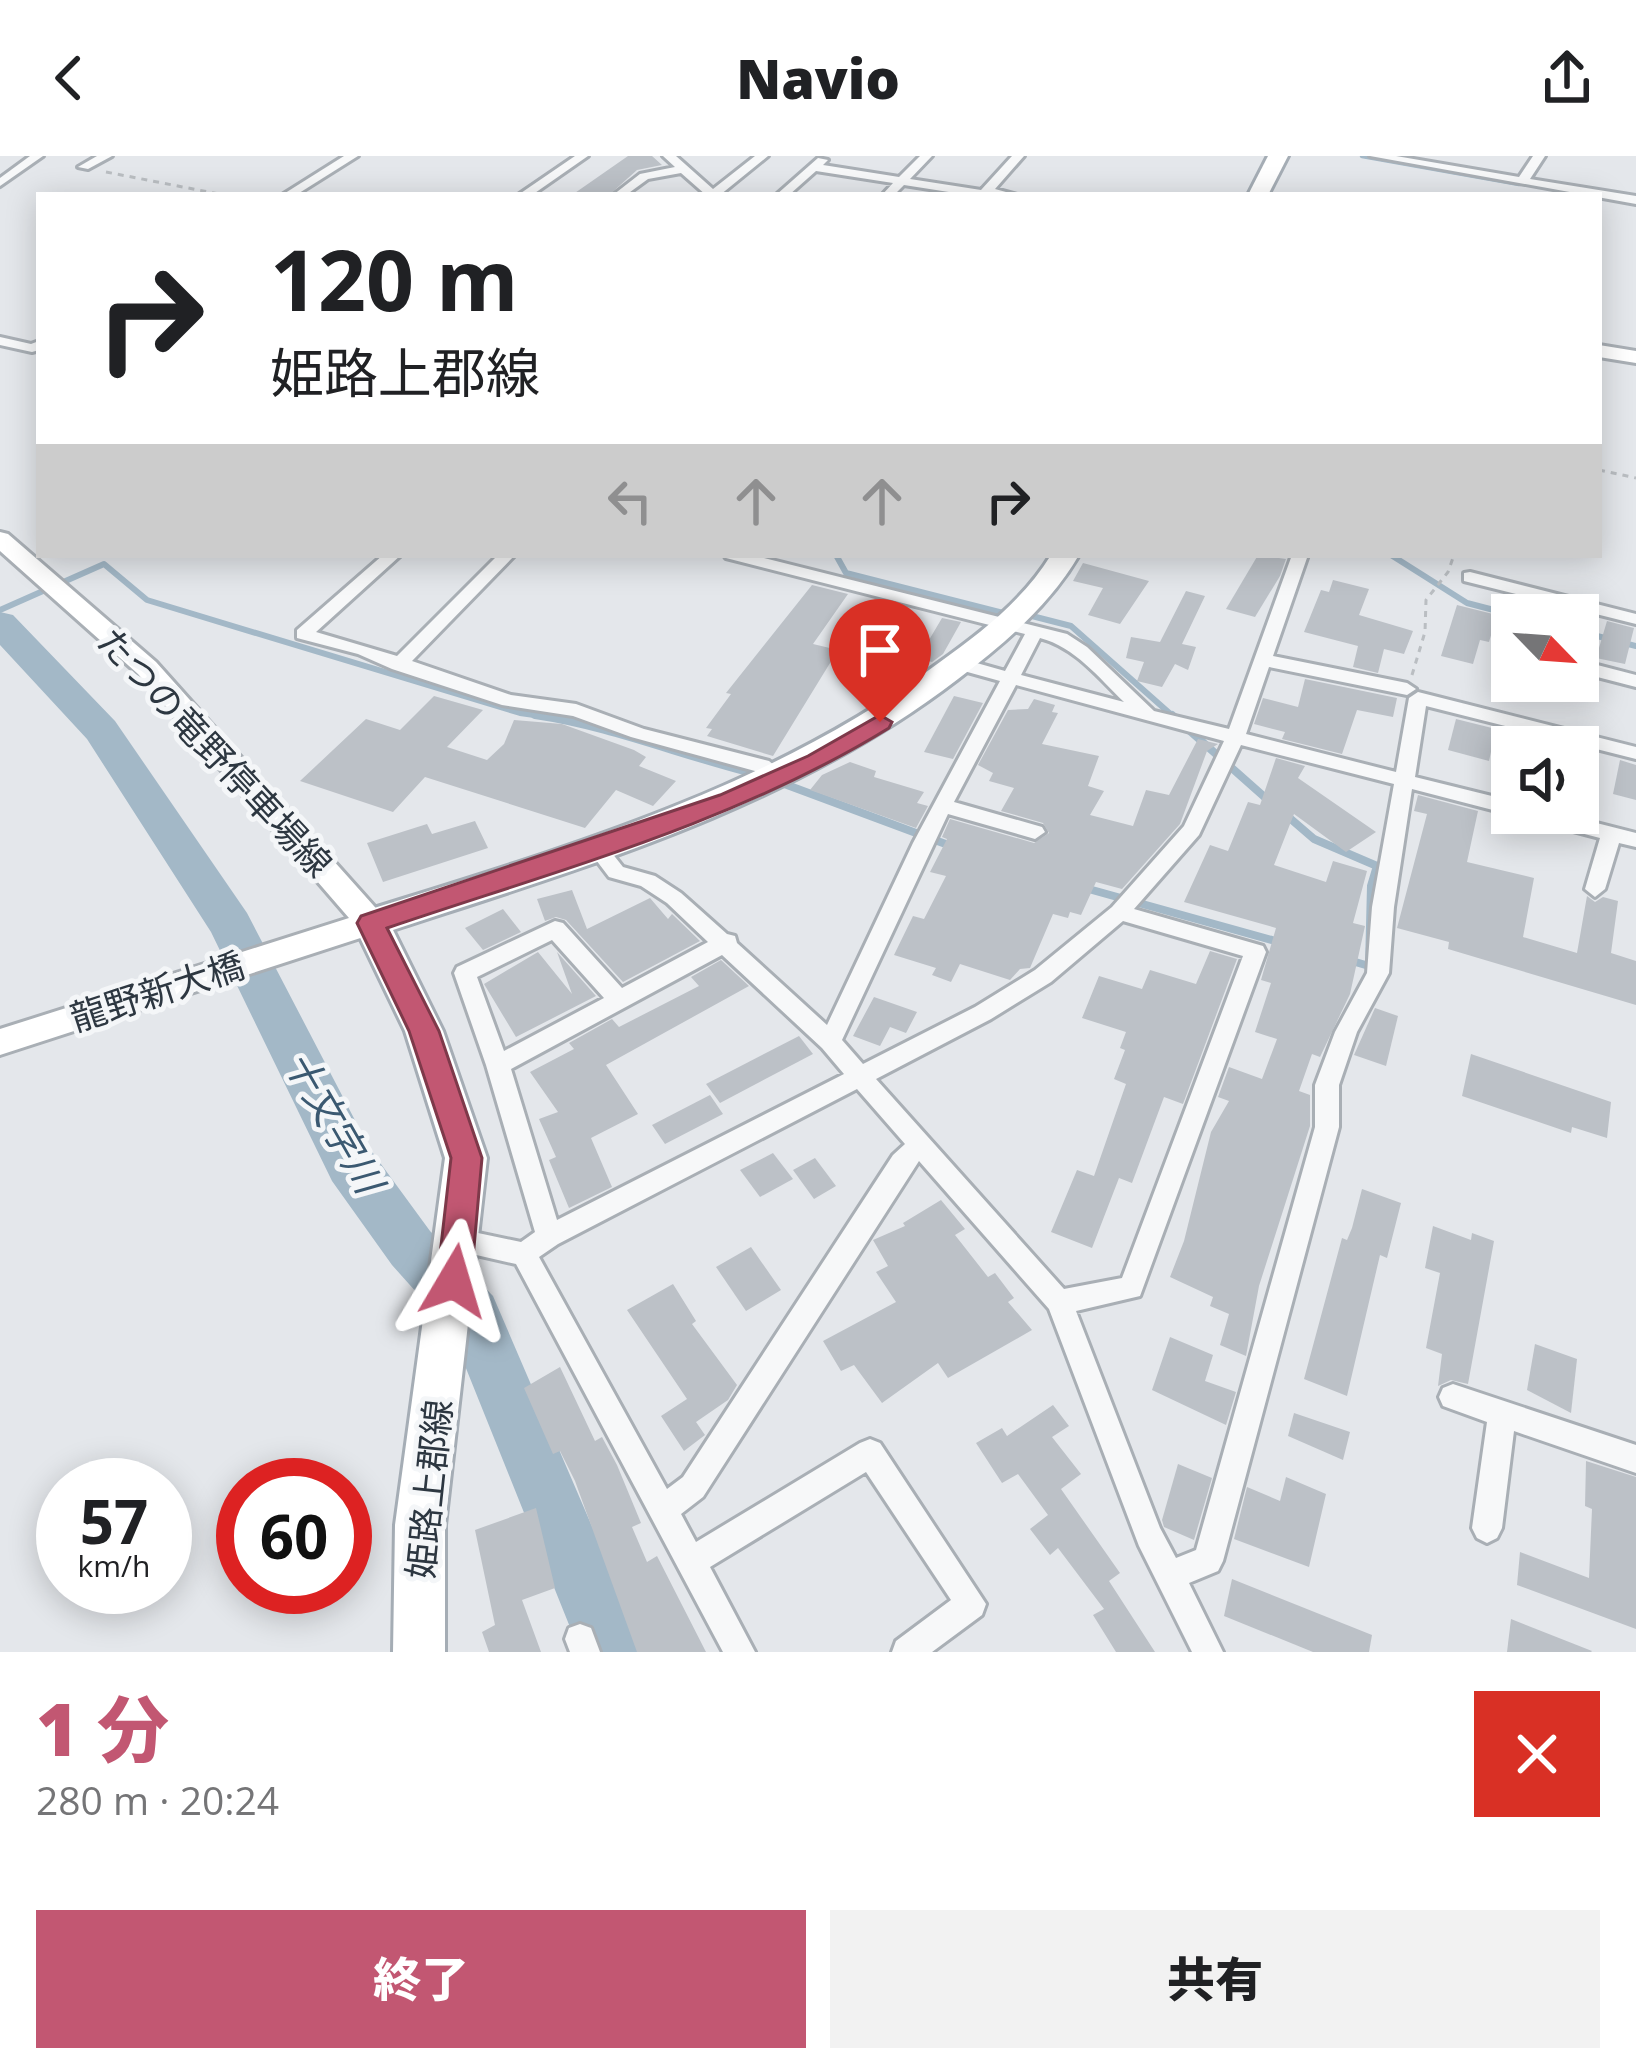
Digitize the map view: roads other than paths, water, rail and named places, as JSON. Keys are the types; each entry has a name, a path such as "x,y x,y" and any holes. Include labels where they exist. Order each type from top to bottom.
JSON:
{"main road":[{"path":"1260,192 1278,156"},
{"path":"1602,351 1636,357"},
{"name":"たつの竜野停車場線","path":"0,539 147,668 371,923"},
{"path":"371,923 729,802 779,778 912,703 959,664 1023,626 1064,558"},
{"name":"龍野新大橋","path":"0,1042 371,923"},
{"name":"姫路上郡線","path":"371,923 424,1031 466,1158 421,1526 419,1652"}],"street":[{"path":"0,183 37,156"},
{"path":"84,167 106,156"},
{"path":"293,192 352,156"},
{"path":"528,192 581,156"},
{"path":"669,156 679,170 709,192"},
{"path":"717,192 762,156"},
{"path":"785,192 827,156"},
{"path":"891,192 926,156"},
{"path":"985,192 1018,156"},
{"path":"1376,156 1591,192"},
{"path":"1523,180 1539,156"},
{"path":"814,167 977,192"},
{"path":"623,192 644,176 679,170"},
{"path":"1602,194 1636,200"},
{"path":"0,340 36,347"},
{"path":"390,558 303,634 364,650 508,701 576,710 638,733 762,766 779,778"},
{"path":"398,665 504,558"},
{"path":"744,558 1023,626 1081,651 1148,715"},
{"path":"459,1240 524,1254 549,1236 861,1079 1043,976 1119,912 1192,830 1235,738 1299,558"},
{"path":"1470,577 1524,594"},
{"path":"1599,613 1636,619"},
{"path":"830,1042 926,836 1011,679 1023,626"},
{"path":"1264,660 1407,689"},
{"path":"959,664 1491,803"},
{"path":"1599,671 1636,681"},
{"path":"1169,1575 1208,1561 1327,1127 1327,1085 1346,1032 1378,974 1383,907 1418,698 1636,753"},
{"path":"944,806 1035,832"},
{"path":"1599,831 1636,840"},
{"path":"1595,889 1611,834"},
{"path":"597,848 616,872 648,880 727,942 830,1042 1059,1302 1149,1536 1208,1652"},
{"path":"1059,1302 1131,1288 1255,952 1119,912"},
{"path":"549,1236 465,973 555,929 619,1000"},
{"path":"498,1065 727,942"},
{"path":"662,1510 693,1487 902,1162 919,1145"},
{"path":"524,1254 740,1652"},
{"path":"1453,1397 1636,1459"},
{"path":"1487,1528 1502,1413"},
{"path":"690,1562 870,1453 971,1604 907,1652"}],"waterway":[{"path":"1362,156 1519,184 1528,183 1545,156"},
{"path":"838,558 846,573 1007,614"},
{"path":"1396,558 1467,603 1491,609"},
{"path":"0,610 104,564 147,600 537,715"},
{"path":"1028,615 1071,626 1175,718"},
{"name":"十文字川","path":"0,623 101,730 231,925 351,1165 411,1248 473,1314 613,1652"},
{"path":"1599,636 1636,646"},
{"path":"537,715 556,718"},
{"path":"537,715 592,726 760,775"},
{"path":"1172,715 1269,801"},
{"path":"779,782 951,846"},
{"path":"1285,814 1314,839 1377,866 1371,886 1369,966 1352,961"},
{"path":"1085,888 1279,942"}]}
